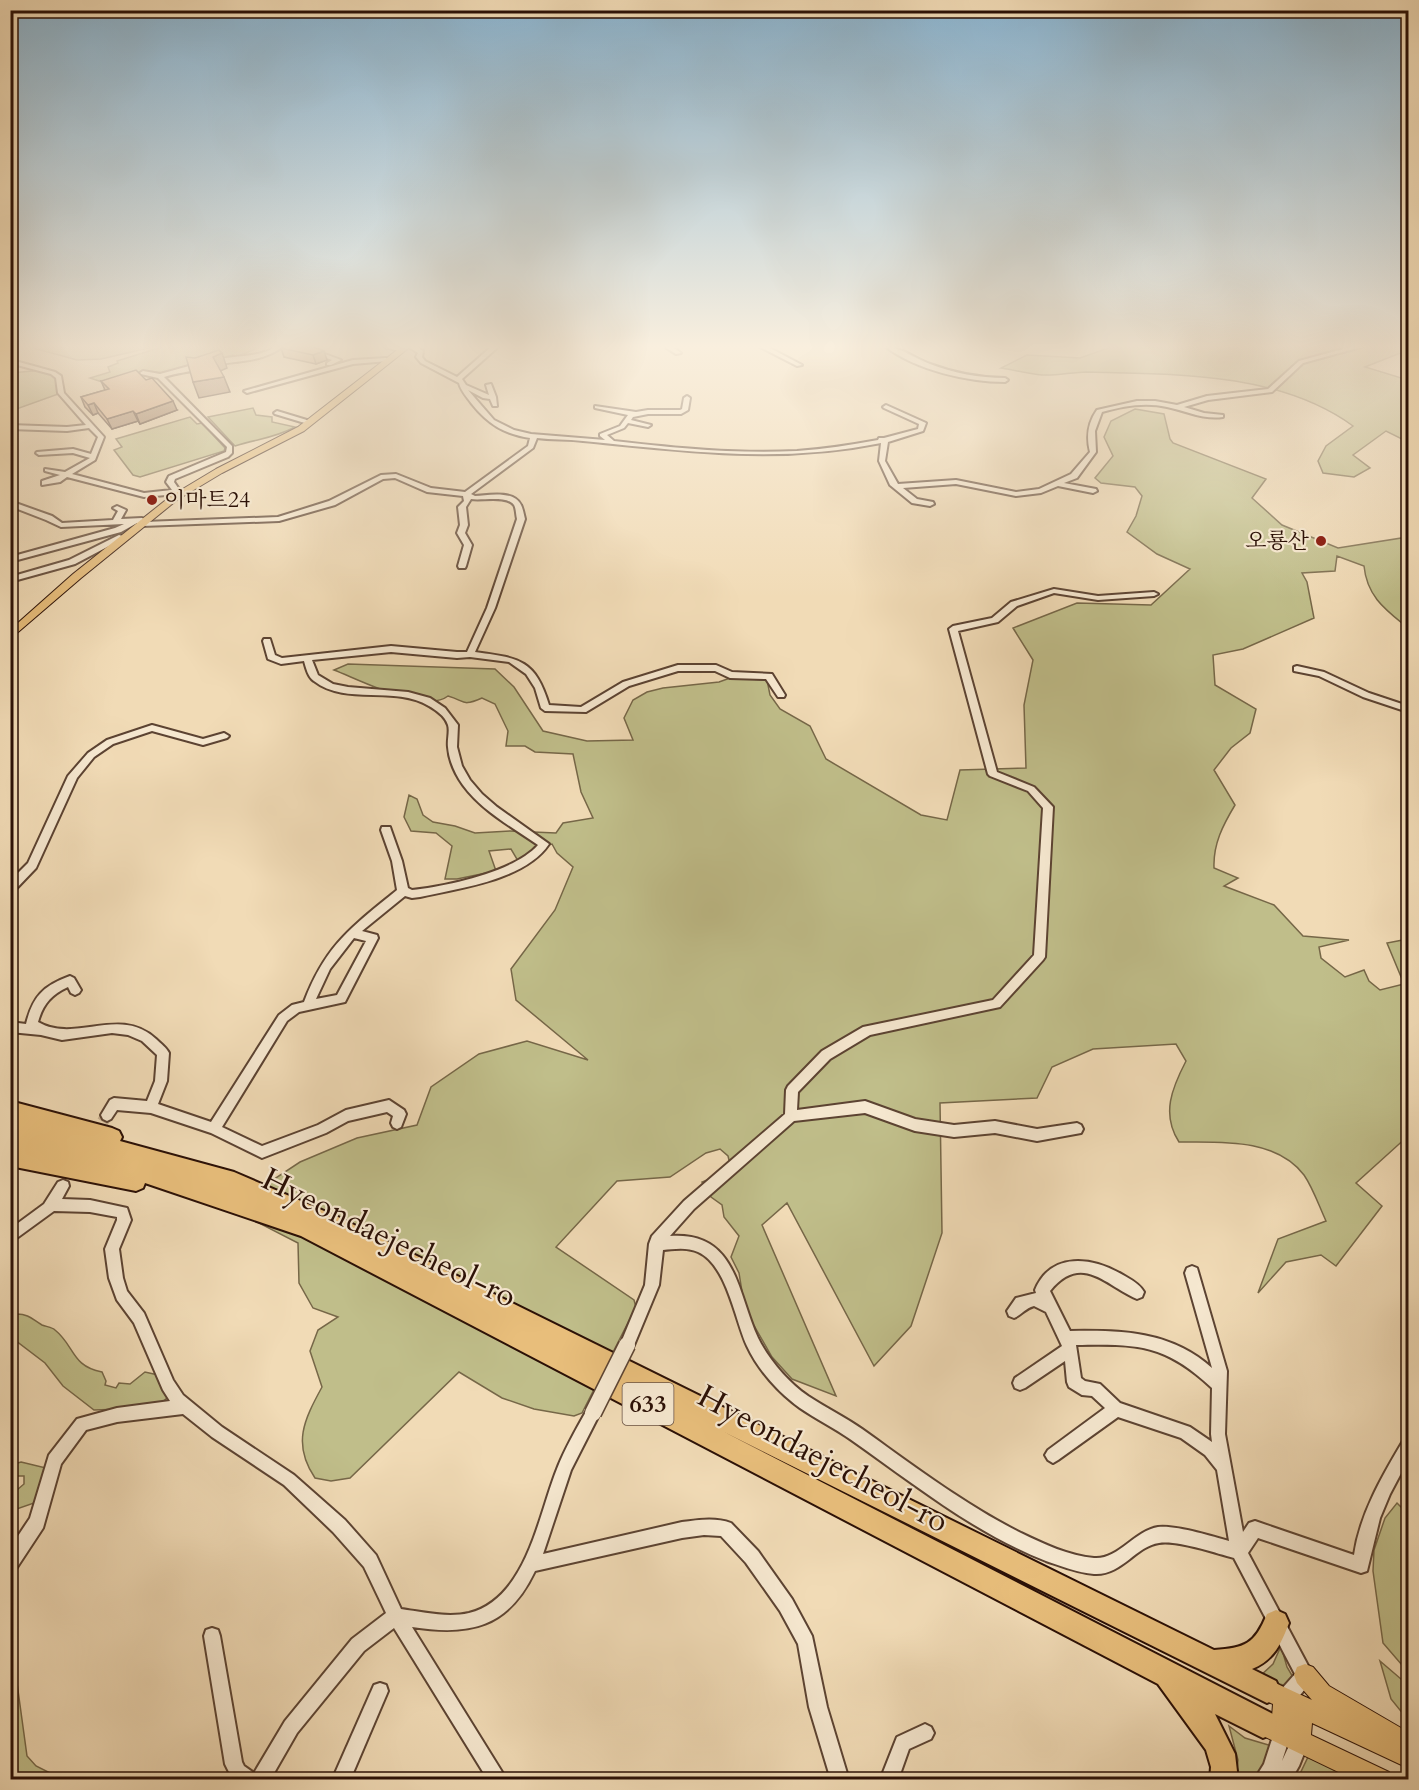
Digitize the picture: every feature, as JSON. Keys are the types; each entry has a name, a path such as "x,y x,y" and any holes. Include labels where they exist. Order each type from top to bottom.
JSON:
{"highway":[{"path":"10,1110 157,1149 234,1182"},
{"name":"Hyeondaejecheol-ro","path":"10,1125 152,1157 234,1182 332,1224 1285,1698"},
{"name":"Hyeondaejecheol-ro","path":"10,1143 77,1155 183,1183 317,1233 1281,1733"},
{"path":"10,1157 247,1205"},
{"path":"1213,1663 1244,1660 1254,1656 1271,1638 1276,1623"},
{"path":"1161,1672 1181,1692 1212,1733 1225,1759 1224,1779"}],"main road":[{"path":"10,634 177,492 292,431"},
{"path":"10,634 140,522 192,486 298,431"},
{"path":"1305,1674 1322,1694 1408,1744"},
{"path":"1281,1733 1285,1698"},
{"name":"633","path":"1285,1698 1408,1757"},
{"name":"633","path":"1281,1733 1381,1779"}],"street":[{"path":"45,483 66,475 94,457 101,437 95,431"},
{"path":"47,470 144,495 177,492 170,482 172,478 226,456 231,450 214,431"},
{"path":"510,431 534,436 724,454 827,449 883,441 919,431"},
{"path":"569,438 602,435 613,431"},
{"path":"896,486 956,482 1016,494 1041,491 1074,476 1093,452 1090,442 1092,431"},
{"path":"602,435 617,443"},
{"path":"466,494 531,447 534,436"},
{"path":"883,441 882,461 896,486 915,501 930,504"},
{"path":"39,453 73,451 94,457"},
{"path":"13,504 61,525 116,521 279,519 332,502 389,475 430,490 466,494 474,498 503,497 517,504 521,519 491,608 470,654"},
{"path":"1058,484 1093,491"},
{"path":"462,566 468,545 461,533 464,525 462,507 468,501 466,494"},
{"path":"116,521 122,510 117,508"},
{"path":"10,560 140,522"},
{"path":"10,580 72,562 122,537"},
{"path":"791,1116 792,1090 826,1055 867,1031 996,1004 1040,957 1048,807 1031,789 993,774 953,629 995,620 1014,604 1054,591 1098,598 1154,594"},
{"path":"267,641 271,657 275,660 391,649 457,655 470,654 511,660 529,672 539,688 545,708 583,710 626,684 678,668 716,668 730,675 769,676 781,695"},
{"path":"307,658 312,672 319,680 346,689 410,697 437,706 453,725 451,749 458,772 471,791 544,844 532,857 517,866 420,893 412,894 403,891"},
{"path":"1296,669 1322,674 1375,699 1408,709"},
{"path":"10,888 32,865 73,776 91,755 110,742 152,728 203,742 224,736"},
{"path":"386,830 397,861 403,891"},
{"path":"309,1004 320,972 334,950 403,891"},
{"path":"214,1129 283,1018 296,1008 341,999 373,938 352,933"},
{"path":"40,1031 32,1024 37,1003 52,988 70,981 75,990"},
{"path":"10,1027 85,1033 111,1026 133,1029 150,1037 163,1053 160,1081 151,1107"},
{"path":"107,1115 114,1104 151,1107 214,1129 262,1152 360,1111 388,1106 400,1114 397,1124"},
{"path":"260,1779 291,1728 358,1645 396,1616 453,1623 473,1620 492,1612 508,1598 533,1564 564,1470 627,1345 652,1285 656,1244 689,1205 791,1116 865,1107 915,1125 954,1131 995,1127 1037,1135 1077,1129"},
{"path":"10,1236 51,1205 63,1186"},
{"path":"51,1205 90,1206 122,1212 124,1220 112,1249 116,1278 122,1295 145,1330 168,1385 186,1406 217,1432 289,1480 339,1526 370,1561 396,1616 498,1779"},
{"path":"656,1244 684,1242 699,1245 714,1252 731,1281 753,1344 772,1370 799,1398 852,1431 930,1486 1027,1544 1069,1562 1098,1566 1160,1535 1239,1552"},
{"path":"1137,1292 1097,1267 1080,1267 1062,1271 1048,1280 1042,1290 1068,1343 1074,1382 1082,1388 1095,1389 1116,1409 1185,1432 1210,1450 1224,1467"},
{"path":"1192,1273 1220,1371 1218,1434 1239,1552 1305,1674 1285,1698"},
{"path":"1014,1311 1021,1303 1035,1299 1050,1307"},
{"path":"1020,1383 1068,1343 1124,1338 1176,1349 1198,1362 1220,1384"},
{"path":"10,1563 37,1522 54,1460 82,1424 117,1414 186,1406"},
{"path":"1053,1455 1116,1409"},
{"path":"1239,1552 1255,1529 1361,1565 1363,1542 1372,1516 1408,1446"},
{"path":"533,1564 682,1530 704,1527 725,1529 752,1557 799,1625 811,1662 818,1707 840,1779"},
{"path":"212,1636 234,1764 238,1772 249,1779"},
{"path":"341,1779 380,1691"},
{"path":"889,1779 903,1743 925,1733"},
{"path":"1263,1779 1271,1769 1281,1733"},
{"path":"1280,1779 1293,1760 1281,1733"}],"shaded area":[{"path":"144,431 209,431 225,448 224,451 140,477 133,475 114,450 122,447 116,439"},
{"path":"221,431 289,431 273,436 235,446"},
{"path":"1107,431 1168,431 1173,443 1266,479 1252,498 1282,525 1338,548 1408,537 1408,628 1385,609 1373,594 1364,566 1337,556 1335,571 1302,573 1307,582 1314,618 1243,649 1213,655 1215,685 1256,709 1250,733 1231,748 1214,770 1235,805 1223,827 1215,851 1214,868 1238,878 1224,886 1274,905 1303,936 1349,940 1319,947 1321,958 1345,977 1364,970 1369,981 1380,990 1404,984 1387,943 1408,939 1408,1136 1356,1183 1382,1206 1336,1266 1321,1255 1286,1262 1258,1293 1278,1239 1326,1221 1304,1175 1279,1154 1263,1148 1230,1143 1179,1142 1171,1121 1170,1101 1176,1081 1186,1061 1176,1044 1093,1049 1052,1067 1037,1098 940,1103 942,1233 911,1326 874,1366 787,1203 762,1225 836,1396 792,1379 772,1357 745,1310 739,1273 731,1257 739,1236 724,1217 722,1205 711,1197 702,1182 717,1176 730,1164 728,1156 720,1149 706,1153 670,1177 617,1181 556,1247 634,1300 636,1307 582,1413 574,1416 534,1409 502,1398 459,1372 350,1478 331,1481 315,1478 308,1466 302,1443 306,1421 322,1387 310,1351 318,1330 338,1317 313,1308 299,1283 298,1243 253,1220 253,1193 300,1162 357,1138 417,1125 431,1087 479,1054 527,1041 588,1060 516,1000 511,969 555,910 573,867 557,853 552,844 536,848 518,861 511,849 489,851 496,871 457,879 445,879 452,846 436,833 411,831 404,817 409,795 417,799 423,815 433,822 475,833 510,831 556,833 563,823 593,818 581,792 573,754 535,752 525,746 506,746 508,731 495,704 482,698 467,703 448,696 438,700 424,701 392,694 334,670 348,664 495,669 514,687 543,731 587,741 633,740 624,718 633,700 647,692 719,682 730,678 767,680 770,695 780,709 810,726 826,759 921,815 947,820 960,770 1026,768 1024,705 1033,660 1013,628 1077,603 1151,605 1190,569 1157,554 1127,532 1136,516 1142,496 1135,487 1101,483 1095,478 1113,456 1104,437"},
{"path":"1347,431 1408,431 1408,442 1386,431 1353,455 1370,468 1354,477 1323,473 1318,461 1326,446"},
{"path":"17,1314 28,1316 54,1329 84,1365 102,1372 106,1381 105,1385 116,1388 119,1383 130,1384 145,1372 158,1375 167,1398 155,1408 94,1410 63,1386 45,1363 11,1337 10,1320"},
{"path":"21,1462 46,1468 37,1502 11,1511 11,1495 24,1484 24,1476 11,1476 11,1465"},
{"path":"1397,1503 1408,1514 1408,1672 1383,1643 1373,1571 1374,1550 1385,1518"},
{"path":"1281,1646 1287,1667 1301,1691 1259,1677 1273,1664"},
{"path":"1380,1661 1408,1685 1408,1720 1391,1699"},
{"path":"10,1676 17,1683 27,1756 36,1766 62,1779 11,1779"},
{"path":"1229,1726 1245,1738 1272,1746 1256,1779 1236,1779 1238,1760"},
{"path":"1308,1757 1365,1779 1327,1777 1297,1780"}],"tunnel":[{"path":"93,1137 107,1115"}],"place":[{"name":"이마트24","path":"152,500"},
{"name":"오룡산","path":"1321,541"}]}
